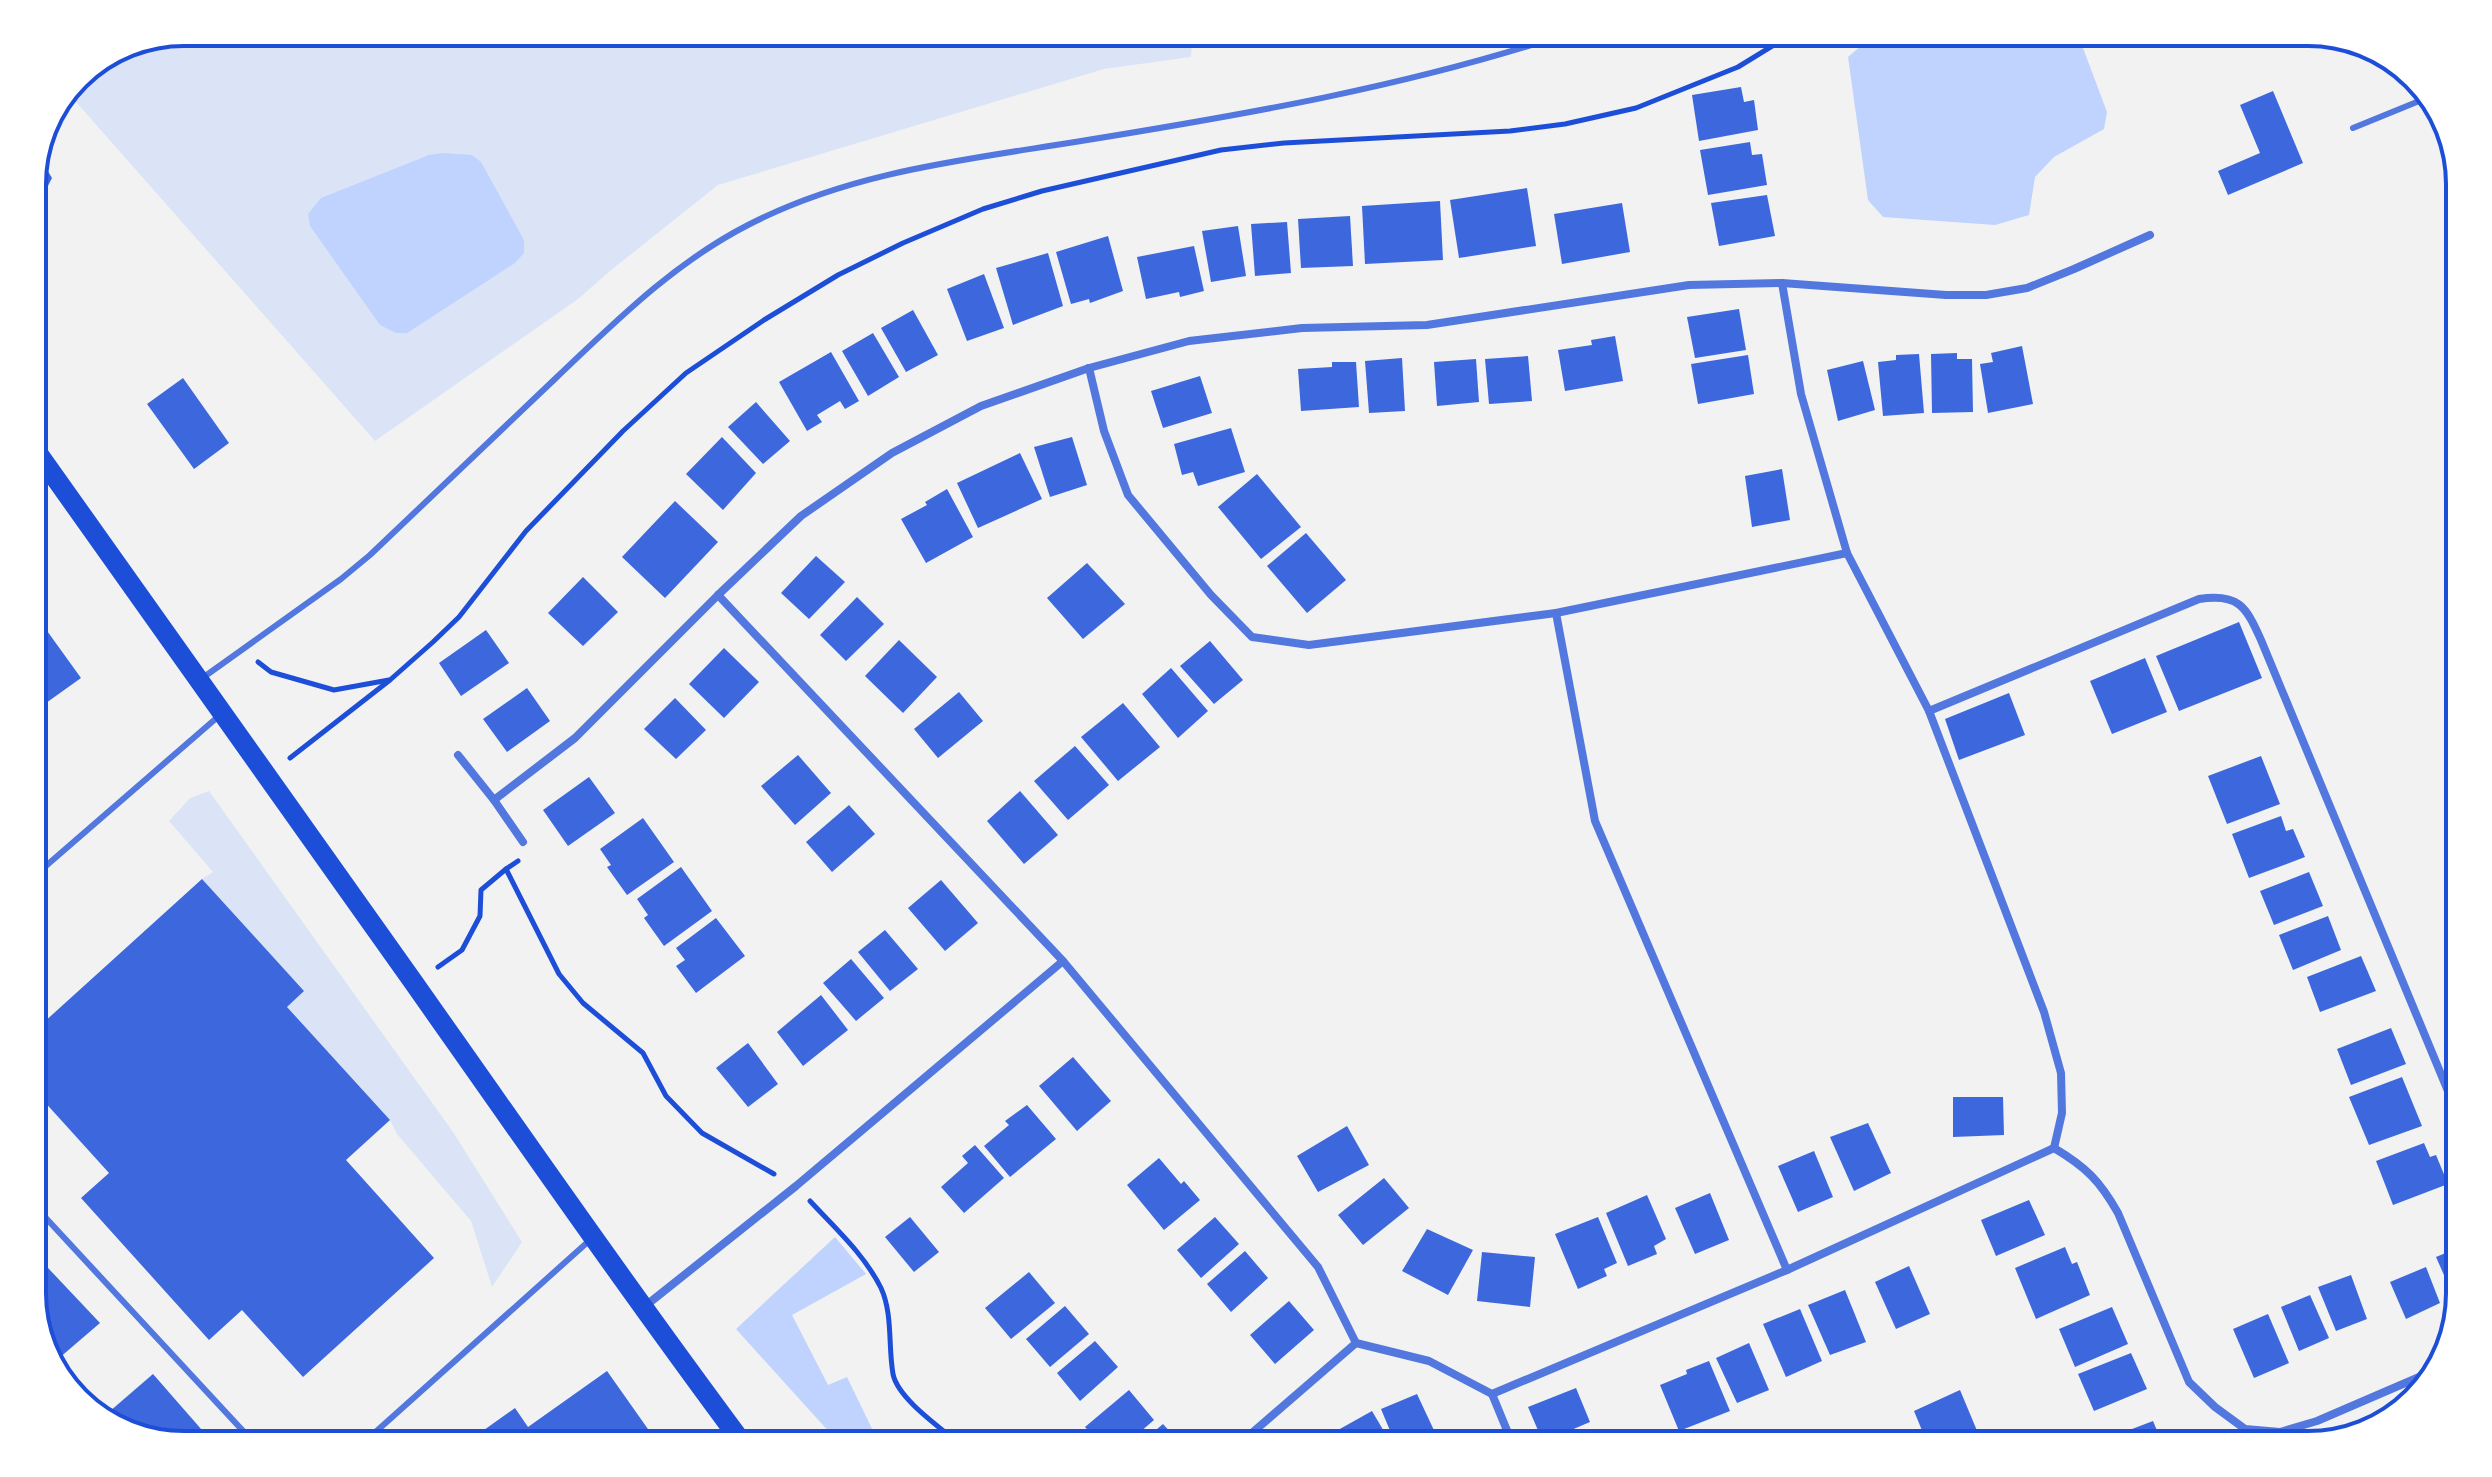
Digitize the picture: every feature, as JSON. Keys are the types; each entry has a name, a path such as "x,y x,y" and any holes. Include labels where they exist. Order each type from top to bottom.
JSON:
{"main road":[{"path":"46,465 593,1238 734,1431"}],"street":[{"path":"494,800 575,738 801,516 892,453 981,406 1089,368 1189,341 1302,328 1427,325 1689,285 1782,283 1986,295 2027,288 2150,235"},
{"path":"1782,283 1801,394 1847,553 1929,711 2044,1012 2061,1073 2062,1113 2054,1148"},
{"path":"1089,368 1104,431 1128,495 1211,595 1252,637 1309,645 1556,613 1847,553"},
{"path":"718,595 1063,961 1318,1267 1356,1343 1429,1361 1492,1394 1507,1431"},
{"path":"1929,711 2199,599 2221,595 2239,603 2252,619 2261,640 2446,1086"},
{"path":"1556,613 1595,821 1787,1270"},
{"path":"458,755 523,842"},
{"path":"643,1308 796,1186 1063,961"},
{"path":"1492,1394 1787,1270 2054,1148"},
{"path":"2054,1148 2079,1163 2098,1181 2118,1213 2189,1382 2215,1407 2245,1429 2268,1431"},
{"path":"1254,1431 1356,1343"},
{"path":"2283,1431 2317,1421 2416,1379"}],"lane":[{"path":"198,681 370,555 646,293 698,253 778,210 815,195 897,171 1360,91 1466,65 1527,46"},
{"path":"2353,128 2418,101"},
{"path":"46,866 222,713"},
{"path":"46,1218 243,1431"},
{"path":"377,1431 593,1238"}],"path":[{"path":"267,776 390,680 459,617 526,531 623,431 686,373 825,283 903,243 983,209 1042,191 1221,150 1284,143 1510,131 1565,124 1636,108 1738,67 1772,46"},
{"path":"244,649 271,672 334,690 390,680"},
{"path":"414,983 462,950 480,916 481,890 519,860"},
{"path":"506,869 559,974 583,1003 643,1053 666,1096 702,1133 796,1186 853,1247 882,1289 890,1332 893,1377 907,1398 945,1431"}],"shaded area":[{"path":"184,46 1192,46 1191,57 1104,69 718,185 578,299 375,441 75,101 108,69 131,57 157,49"},
{"path":"209,791 453,1132 522,1242 492,1287 471,1221 397,1134 390,1120 287,1007 304,991 202,879 213,872 169,821 190,798"}],"water":[{"path":"1861,46 2082,46 2107,112 2104,129 2054,157 2035,177 2029,215 1995,225 1883,217 1868,200 1848,57"},
{"path":"429,155 472,155 481,162 524,240 524,253 515,263 407,333 396,333 380,325 310,226 308,214 321,198"},
{"path":"835,1237 866,1274 792,1315 828,1385 847,1377 873,1431 828,1431 736,1329"}],"building":[{"path":"1741,87 1744,102 1754,100 1758,130 1699,141 1692,95"},
{"path":"2273,91 2303,163 2228,195 2218,171 2260,153 2240,105"},
{"path":"1750,142 1752,155 1762,154 1767,185 1708,195 1700,150"},
{"path":"47,170 52,178 46,190"},
{"path":"1527,188 1536,246 1459,258 1450,200"},
{"path":"1767,195 1775,236 1719,246 1711,203"},
{"path":"1440,201 1443,260 1365,264 1362,206"},
{"path":"1622,203 1630,252 1562,264 1554,214"},
{"path":"1350,216 1353,266 1301,268 1298,219"},
{"path":"1287,222 1291,273 1255,276 1251,224"},
{"path":"1238,226 1246,276 1211,282 1202,231"},
{"path":"1108,236 1123,291 1090,303 1089,299 1071,304 1056,252"},
{"path":"1194,246 1204,291 1180,297 1179,292 1146,299 1137,257"},
{"path":"1048,253 1063,306 1013,325 996,268"},
{"path":"984,274 1004,328 967,341 947,289"},
{"path":"1739,309 1746,350 1695,358 1687,317"},
{"path":"913,310 938,355 906,372 881,328"},
{"path":"873,333 899,377 868,396 842,351"},
{"path":"1615,336 1623,381 1565,391 1558,350 1592,345 1591,340"},
{"path":"2022,346 2033,404 1988,413 1980,364 1993,362 1991,353"},
{"path":"831,352 859,401 845,409 840,401 817,415 822,422 807,431 779,382"},
{"path":"1957,353 1957,359 1972,359 1973,412 1932,413 1931,354"},
{"path":"1919,354 1924,413 1883,416 1878,362 1896,360 1896,355"},
{"path":"1748,355 1754,394 1698,404 1691,364"},
{"path":"1528,356 1532,401 1489,404 1485,359"},
{"path":"1402,358 1405,411 1369,413 1365,361"},
{"path":"1476,359 1479,402 1437,406 1434,362"},
{"path":"1863,361 1875,410 1838,421 1827,370"},
{"path":"1332,362 1356,362 1359,407 1301,411 1298,369 1332,367"},
{"path":"1200,376 1212,413 1163,428 1151,391"},
{"path":"183,378 229,443 194,469 147,404"},
{"path":"756,402 790,441 763,464 728,427"},
{"path":"1231,428 1245,472 1198,486 1193,472 1182,475 1174,444"},
{"path":"722,437 756,473 723,510 686,474"},
{"path":"1072,437 1087,485 1050,497 1034,447"},
{"path":"1020,453 1042,499 978,528 957,483"},
{"path":"1782,469 1790,520 1752,527 1745,476"},
{"path":"1257,474 1301,527 1261,559 1218,507"},
{"path":"947,489 973,537 926,563 901,519 927,505 925,502"},
{"path":"675,501 718,542 665,598 622,557"},
{"path":"1306,533 1346,580 1307,613 1267,566"},
{"path":"816,556 845,582 809,619 781,593"},
{"path":"1087,563 1125,604 1083,639 1047,598"},
{"path":"583,577 618,612 583,646 548,613"},
{"path":"857,597 884,624 846,661 820,635"},
{"path":"2239,622 2262,678 2179,711 2156,656"},
{"path":"46,629 81,678 46,703"},
{"path":"486,630 509,663 461,696 439,663"},
{"path":"899,640 937,677 903,713 865,676"},
{"path":"1210,641 1243,680 1214,704 1180,666"},
{"path":"724,648 759,682 724,718 689,684"},
{"path":"2145,658 2167,712 2112,734 2090,681"},
{"path":"1171,668 1208,711 1178,738 1142,694"},
{"path":"527,688 550,721 507,752 483,719"},
{"path":"959,692 983,721 938,758 914,729"},
{"path":"2009,693 2025,735 1959,760 1945,719"},
{"path":"675,698 706,730 676,759 644,729"},
{"path":"1123,703 1160,747 1118,781 1081,737"},
{"path":"1075,746 1109,785 1068,820 1034,781"},
{"path":"798,755 831,793 795,825 761,786"},
{"path":"2261,756 2280,804 2227,824 2208,776"},
{"path":"589,777 615,813 568,846 543,810"},
{"path":"1020,791 1058,835 1024,864 987,821"},
{"path":"849,805 875,834 832,872 806,842"},
{"path":"2281,816 2286,831 2293,829 2305,857 2249,878 2232,834"},
{"path":"643,818 674,862 627,895 607,867 611,865 600,849"},
{"path":"681,867 712,911 664,946 644,918 648,915 637,899"},
{"path":"2309,872 2323,906 2274,925 2260,891"},
{"path":"202,879 304,991 287,1007 390,1120 346,1160 434,1258 303,1377 242,1310 209,1340 81,1198 109,1173 46,1103 46,1020"},
{"path":"941,880 978,923 945,951 908,908"},
{"path":"2328,916 2341,950 2293,970 2279,935"},
{"path":"716,918 745,956 696,993 676,966 685,960 676,948"},
{"path":"885,930 918,969 890,991 858,952"},
{"path":"2361,956 2376,991 2320,1012 2307,977"},
{"path":"851,959 884,998 856,1021 823,983"},
{"path":"821,995 848,1030 803,1066 777,1032"},
{"path":"2391,1028 2406,1064 2351,1085 2337,1049"},
{"path":"748,1043 778,1084 748,1107 716,1068"},
{"path":"1073,1057 1111,1101 1077,1131 1039,1086"},
{"path":"2402,1077 2422,1126 2369,1145 2349,1097"},
{"path":"1953,1097 2003,1097 2004,1135 1953,1137"},
{"path":"1027,1105 1056,1139 1010,1177 984,1146 1009,1125 1005,1121"},
{"path":"1868,1123 1891,1173 1854,1191 1830,1137"},
{"path":"1347,1126 1369,1165 1318,1192 1297,1156"},
{"path":"2424,1143 2430,1157 2436,1155 2446,1185 2393,1205 2376,1161"},
{"path":"975,1145 1004,1178 964,1213 941,1187 968,1163 962,1156"},
{"path":"1814,1151 1833,1197 1798,1212 1778,1166"},
{"path":"1159,1158 1181,1184 1184,1181 1200,1200 1164,1230 1127,1185"},
{"path":"1384,1178 1409,1208 1363,1245 1338,1215"},
{"path":"1710,1193 1729,1240 1695,1254 1675,1208"},
{"path":"1647,1195 1666,1239 1654,1246 1657,1254 1628,1266 1606,1213"},
{"path":"2029,1200 2045,1235 1996,1256 1981,1220"},
{"path":"910,1217 939,1252 914,1272 885,1237"},
{"path":"1215,1217 1239,1244 1201,1278 1177,1250"},
{"path":"1598,1217 1617,1263 1604,1269 1607,1276 1578,1289 1555,1234"},
{"path":"1427,1229 1473,1250 1448,1295 1402,1271"},
{"path":"2065,1247 2072,1264 2077,1262 2090,1295 2036,1319 2015,1268"},
{"path":"1245,1251 1268,1278 1231,1312 1207,1284"},
{"path":"1482,1252 1535,1257 1530,1307 1477,1301"},
{"path":"2446,1253 2446,1280 2436,1257"},
{"path":"46,1266 100,1323 62,1356 51,1328 46,1302"},
{"path":"1909,1266 1930,1314 1896,1329 1875,1282"},
{"path":"2426,1267 2440,1303 2406,1319 2390,1282"},
{"path":"1029,1272 1055,1303 1011,1339 985,1308"},
{"path":"2351,1275 2367,1319 2336,1331 2318,1287"},
{"path":"1845,1290 1866,1342 1830,1355 1808,1305"},
{"path":"2310,1295 2329,1338 2299,1351 2281,1307"},
{"path":"1289,1301 1314,1330 1275,1364 1250,1335"},
{"path":"1065,1306 1089,1334 1050,1367 1026,1339"},
{"path":"2112,1307 2128,1344 2075,1367 2059,1329"},
{"path":"1800,1309 1822,1361 1786,1377 1763,1324"},
{"path":"2268,1314 2289,1363 2254,1378 2233,1329"},
{"path":"1095,1341 1118,1367 1080,1401 1057,1373"},
{"path":"1749,1343 1769,1390 1737,1403 1716,1358"},
{"path":"2131,1353 2147,1389 2094,1411 2078,1374"},
{"path":"1709,1361 1730,1411 1679,1431 1660,1385"},
{"path":"607,1371 649,1431 484,1430 515,1408 528,1427"},
{"path":"153,1374 203,1431 166,1430 131,1420 112,1410"},
{"path":"1576,1388 1590,1422 1569,1431 1538,1431 1528,1407"},
{"path":"1129,1390 1154,1420 1141,1431 1089,1431 1085,1427"},
{"path":"1960,1390 1977,1431 1922,1431 1914,1411"},
{"path":"1417,1394 1434,1431 1390,1431 1381,1409"},
{"path":"1372,1411 1384,1431 1339,1431"},
{"path":"2153,1421 2157,1431 2127,1431"},
{"path":"1163,1424 1169,1431 1155,1431"}]}
